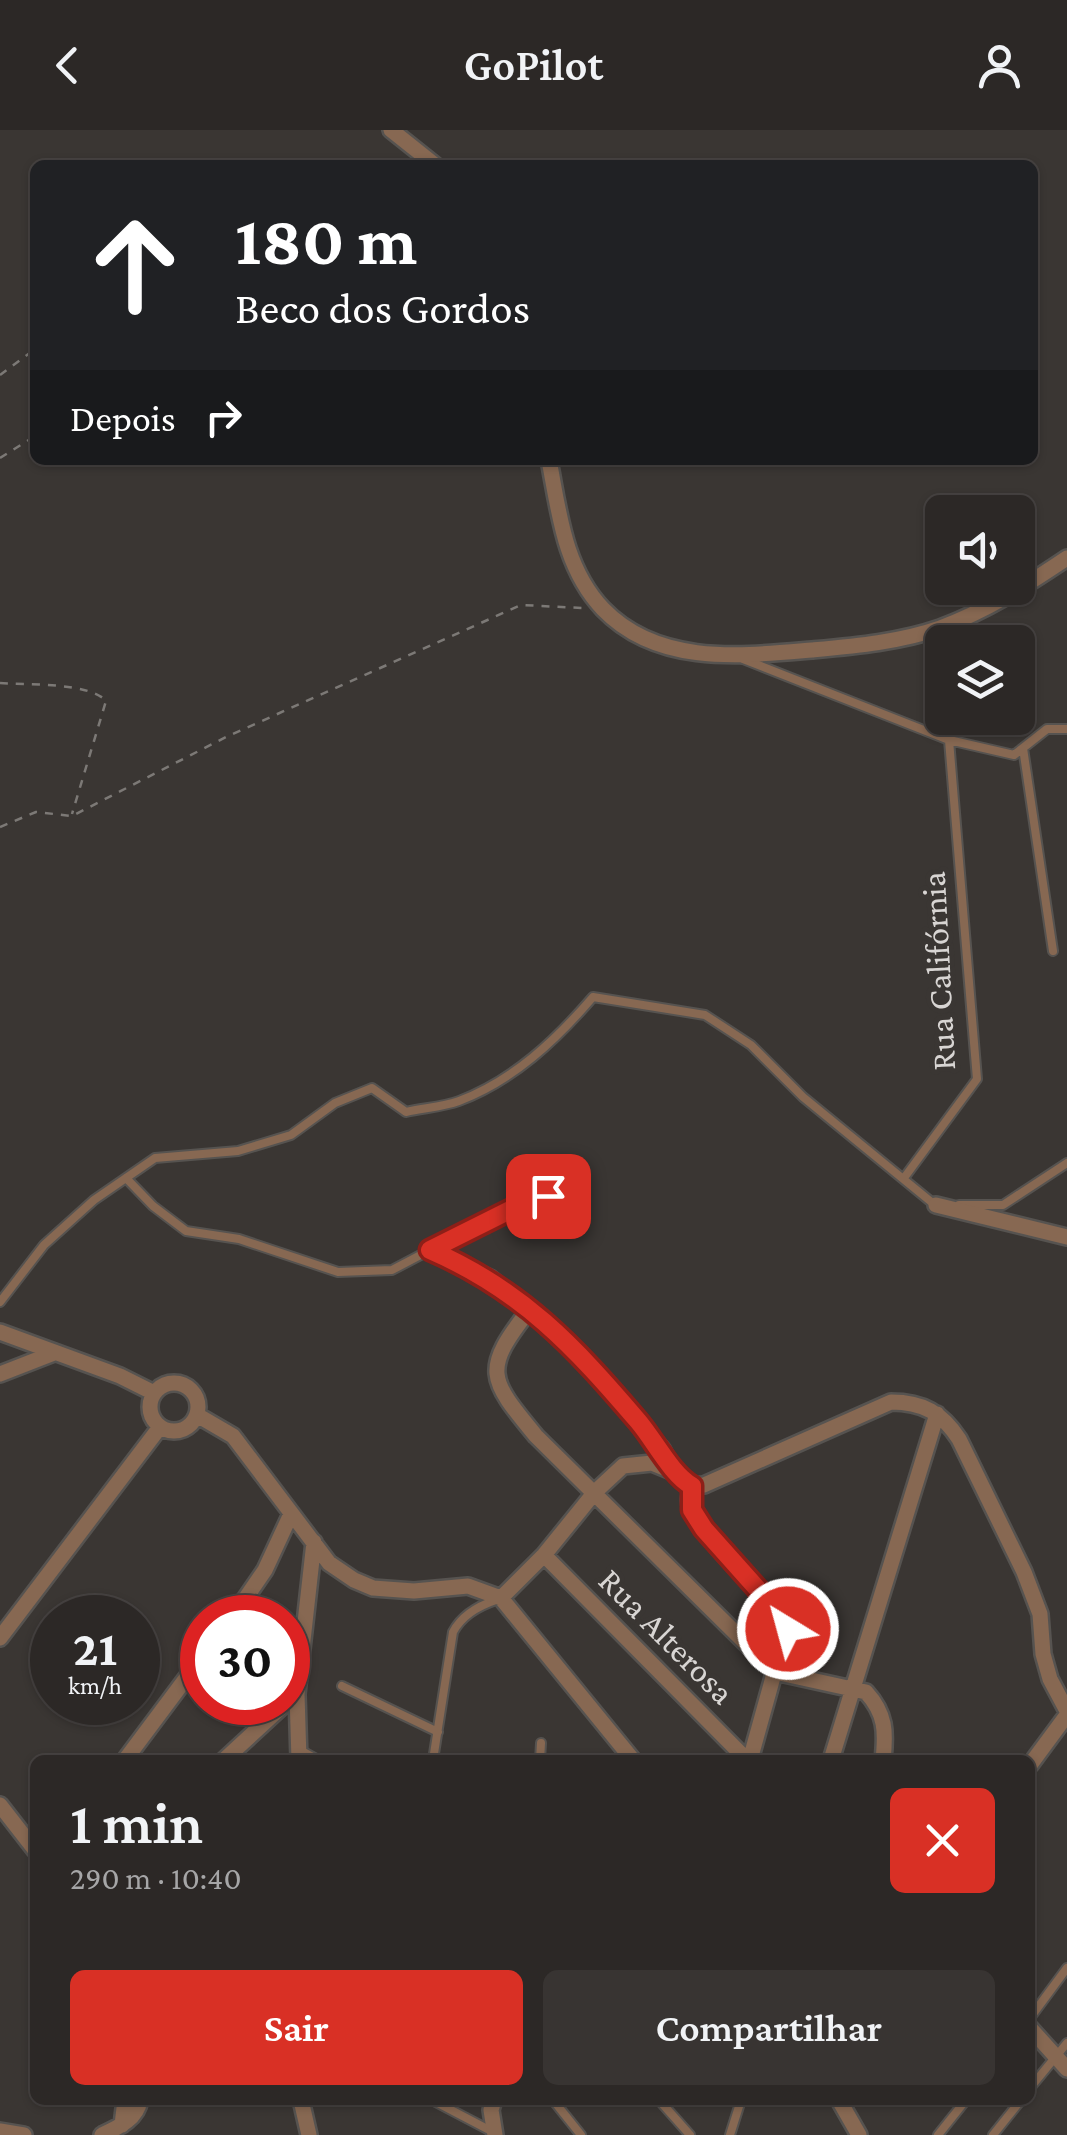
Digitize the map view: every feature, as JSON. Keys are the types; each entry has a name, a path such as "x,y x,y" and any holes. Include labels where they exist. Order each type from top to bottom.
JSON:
{"street":[{"path":"391,130 429,160"},
{"path":"550,465 566,545 581,582 604,610 626,627 681,651 738,657 914,636 1011,595 1067,558"},
{"path":"936,1205 1067,1238"},
{"path":"430,1250 490,1278 566,1340 662,1449 674,1472"},
{"path":"530,1310 499,1354 495,1370 502,1395 536,1436 775,1672 866,1692 883,1717 884,1755"},
{"path":"0,1332 120,1376 154,1393"},
{"path":"0,1374 54,1352"},
{"path":"166,1383 182,1383 194,1393 197,1416 181,1430 160,1426 151,1415 154,1393 166,1383"},
{"path":"500,1598 623,1466 652,1462 692,1486 704,1485 891,1402 912,1402 937,1414 958,1439 1024,1572 1040,1614 1050,1679 1067,1713 1035,1758"},
{"path":"833,1755 937,1414"},
{"path":"197,1416 233,1436 328,1564 354,1580 373,1588 414,1591 468,1586 500,1598 629,1755"},
{"path":"0,1638 160,1426"},
{"path":"692,1486 692,1510 704,1529 788,1623 750,1755"},
{"path":"248,1595 265,1570 291,1514"},
{"path":"306,1595 314,1542"},
{"name":"Rua Alterosa","path":"544,1555 743,1755"},
{"path":"128,1755 180,1686"},
{"path":"229,1755 262,1725"},
{"path":"295,1725 299,1755"},
{"path":"0,1805 30,1844"},
{"path":"1035,2032 1063,2056"},
{"path":"122,2125 124,2105"},
{"path":"102,2135 122,2125 139,2105"},
{"path":"302,2105 308,2135"},
{"path":"493,2105 495,2134"},
{"path":"842,2105 859,2135"},
{"path":"0,2131 24,2135"}],"lane":[{"path":"738,657 950,740 1014,755 1047,728 1067,730"},
{"name":"Rua Califórnia","path":"904,1178 976,1079 950,740"},
{"path":"1023,748 1053,952"},
{"path":"0,1302 44,1245 94,1200 155,1158 238,1151 291,1136 335,1103 372,1088 406,1112 458,1101 521,1068 562,1033 593,997 706,1015 751,1044 803,1097 936,1205 1002,1205 1067,1163"},
{"path":"126,1178 153,1206 186,1231 238,1239 338,1272 392,1270 528,1201 548,1196"},
{"path":"434,1755 452,1632 472,1610 500,1598"},
{"path":"342,1686 438,1732"},
{"path":"540,1755 541,1743"},
{"path":"1035,2011 1067,1968"},
{"path":"1035,2083 1063,2056"},
{"path":"441,2105 495,2134"},
{"path":"557,2105 582,2135"},
{"path":"663,2105 690,2135"},
{"path":"730,2135 739,2105"},
{"path":"938,2135 962,2105"},
{"path":"993,2135 1017,2105"}],"path":[{"path":"0,374 30,352"},
{"path":"0,458 30,439"},
{"path":"0,827 36,812 72,816 226,737 521,605 604,610"},
{"path":"0,683 80,689 99,693 106,701 72,816"}],"route":[{"path":"548,1196 528,1201 430,1250 490,1278 566,1340 602,1378 662,1449 674,1472 692,1486 692,1510 704,1529 788,1623 788,1629"}]}
